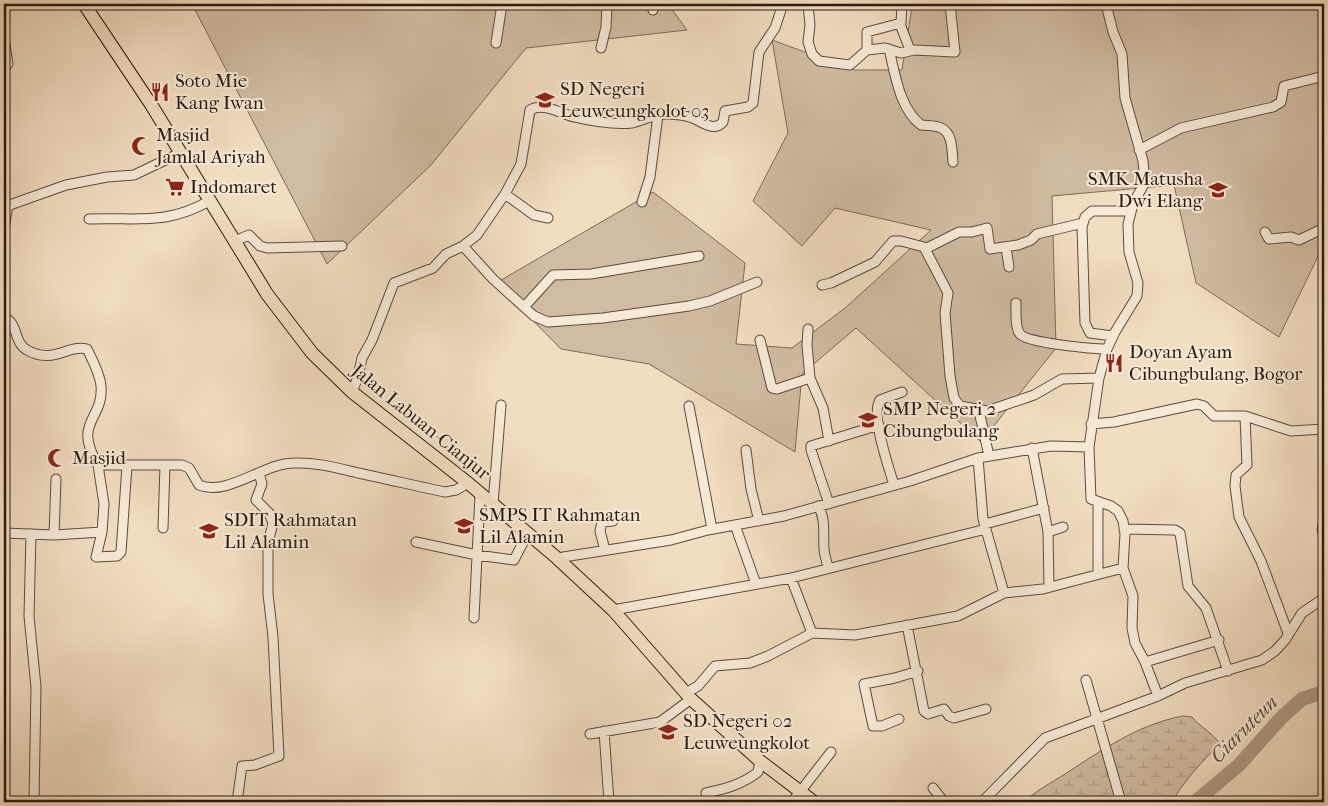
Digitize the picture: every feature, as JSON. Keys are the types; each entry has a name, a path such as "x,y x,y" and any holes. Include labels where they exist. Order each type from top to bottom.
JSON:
{"highway":[{"name":"Jalan Labuan-Cianjur","path":"84,4 152,106 267,294 312,353 352,392 468,483 557,558 613,610 689,696 760,761 814,802"}],"street":[{"path":"496,43 502,4"},
{"path":"601,48 606,27 607,4"},
{"path":"352,392 358,377 362,358 372,340 394,283 433,268 446,254 463,246 477,235 505,194 524,156 532,108 558,110 574,117 625,123 658,115 687,116 705,126 718,126 723,122 727,110 751,106 759,52 775,28 783,4"},
{"path":"808,4 810,25 808,42 812,54 818,61 850,65 867,50 889,49 901,53 910,50 955,52 950,4"},
{"path":"902,4 903,18 900,24 910,50"},
{"path":"1106,4 1113,32 1122,54 1125,98 1139,150 1145,182 1131,211 1128,224 1129,252 1138,283 1137,296 1113,336 1099,378 1091,424 1089,490 1090,499 1112,506 1124,520 1123,568 1133,596 1132,628 1135,643 1145,662 1158,696"},
{"path":"867,50 867,32 869,30 900,24"},
{"path":"4,38 8,64"},
{"path":"889,49 896,82 903,99 921,125 942,128 946,131 950,140 953,162"},
{"path":"1139,150 1181,128 1273,107 1281,102 1284,86 1324,76"},
{"path":"642,202 650,177 658,115"},
{"path":"4,229 6,206 66,185 107,177 134,175 180,153"},
{"path":"505,194 534,216 548,218"},
{"path":"90,219 140,220 161,218 191,212 211,200"},
{"path":"1113,336 1090,333 1085,323 1083,223 1087,215 1094,210 1131,211"},
{"path":"822,284 830,283 875,262 893,241 900,241 925,249 959,232 972,232 987,228 990,249 1006,247 1031,240 1037,234 1083,223"},
{"path":"1264,232 1269,240 1291,237 1299,240 1324,228"},
{"path":"235,240 249,235 260,246 267,248 342,246"},
{"path":"463,246 493,279 535,317 548,322 603,318 689,306 710,301 757,282"},
{"path":"1006,247 1009,267"},
{"path":"925,249 948,293 945,313 948,358 954,398 964,408 987,411 1034,395 1062,379 1099,378"},
{"path":"524,306 553,274 591,274 699,256"},
{"path":"1016,304 1018,331 1024,338 1071,347 1108,349"},
{"path":"4,317 12,323 20,344 35,354 50,356 81,347 87,349 101,386 100,398 88,430 87,439 90,454 98,465 104,504 102,532 96,557 117,556 121,552 128,466"},
{"path":"808,329 807,346 810,378 823,408 829,441"},
{"path":"760,340 772,388 810,378"},
{"path":"894,485 879,426 878,408 880,400 902,392"},
{"path":"1091,424 1114,422 1197,404 1204,406 1214,416 1245,416 1291,430 1324,429"},
{"path":"493,504 502,405"},
{"path":"689,406 712,529"},
{"path":"979,411 989,456"},
{"path":"1245,416 1247,465 1236,475 1235,486 1239,517 1261,561 1288,633"},
{"path":"829,504 810,450 814,445 879,426"},
{"path":"557,558 671,540 712,529 784,516 894,485 978,458 1032,448 1089,447"},
{"path":"1032,448 1048,532 1049,587"},
{"path":"746,450 759,521"},
{"path":"978,458 980,501 1004,593"},
{"path":"98,465 182,466 189,468 199,485 206,488 234,482 294,463 327,466 444,492 456,490 468,483"},
{"path":"163,528 165,465"},
{"path":"237,802 242,766 255,765 279,756 274,637 268,594 268,543 273,523 269,513 256,500 262,484 259,473"},
{"path":"54,535 56,479"},
{"path":"474,618 480,494"},
{"path":"1098,503 1098,574"},
{"path":"818,506 821,511 825,534 824,550 828,568"},
{"path":"613,610 792,578 986,527 1044,508"},
{"path":"605,550 600,530 602,522 613,520"},
{"path":"1324,521 1322,529 1324,536"},
{"path":"736,525 756,584"},
{"path":"1048,532 1063,527"},
{"path":"1124,529 1176,530 1180,533 1188,586 1206,608 1219,640 1228,671"},
{"path":"4,533 13,535 54,535 102,532"},
{"path":"31,534 29,616 36,687 34,802"},
{"path":"416,542 477,555 515,560 528,534"},
{"path":"590,734 660,722 689,696 715,666 750,663 768,656 812,632 855,635 958,616 1004,593 1049,587 1123,568"},
{"path":"792,578 812,632"},
{"path":"982,802 1045,738 1158,696 1185,683 1262,660 1275,651 1302,613 1323,600"},
{"path":"907,625 918,671 924,711 928,714 944,709 948,716 954,718 986,710"},
{"path":"1145,662 1219,640"},
{"path":"898,720 882,726 873,726 864,684 896,678 918,671"},
{"path":"1086,680 1121,802"},
{"path":"604,731 610,802"},
{"path":"792,802 831,752"},
{"path":"706,793 722,789 751,777 758,772 760,761"},
{"path":"933,788 944,802"}],"green space":[{"path":"192,4 668,4 687,30 526,48 431,165 327,264"},
{"path":"910,4 1324,4 1324,244 1279,337 1196,283 1174,185 1052,196 1056,348 981,442 856,328 802,374 795,452 649,364 561,349 496,283 653,192 745,263 736,344 792,348 845,308 931,230 835,208 802,246 753,201 788,133 772,40 854,70 902,70 912,7"},
{"path":"1183,716 1192,717 1214,736 1220,744 1182,786 1172,802 1024,802 1044,787 1121,739 1151,725"}],"waterway":[{"name":"Ciaruteun","path":"1195,802 1239,765 1281,718 1302,699 1324,692"}],"place":[{"name":"Soto Mie Kang Iwan","path":"160,92"},
{"name":"SD Negeri Leuweungkolot 03","path":"545,100"},
{"name":"Masjid Jamlal Ariyah","path":"141,146"},
{"name":"Indomaret","path":"175,187"},
{"name":"SMK Matusha Dwi Elang","path":"1218,190"},
{"name":"Doyan Ayam Cibungbulang, Bogor","path":"1114,363"},
{"name":"SMP Negeri 2 Cibungbulang","path":"868,420"},
{"name":"Masjid","path":"57,458"},
{"name":"SMPS IT Rahmatan Lil Alamin","path":"464,526"},
{"name":"SDIT Rahmatan Lil Alamin","path":"209,531"},
{"name":"SD Negeri 02 Leuweungkolot","path":"668,732"}]}
